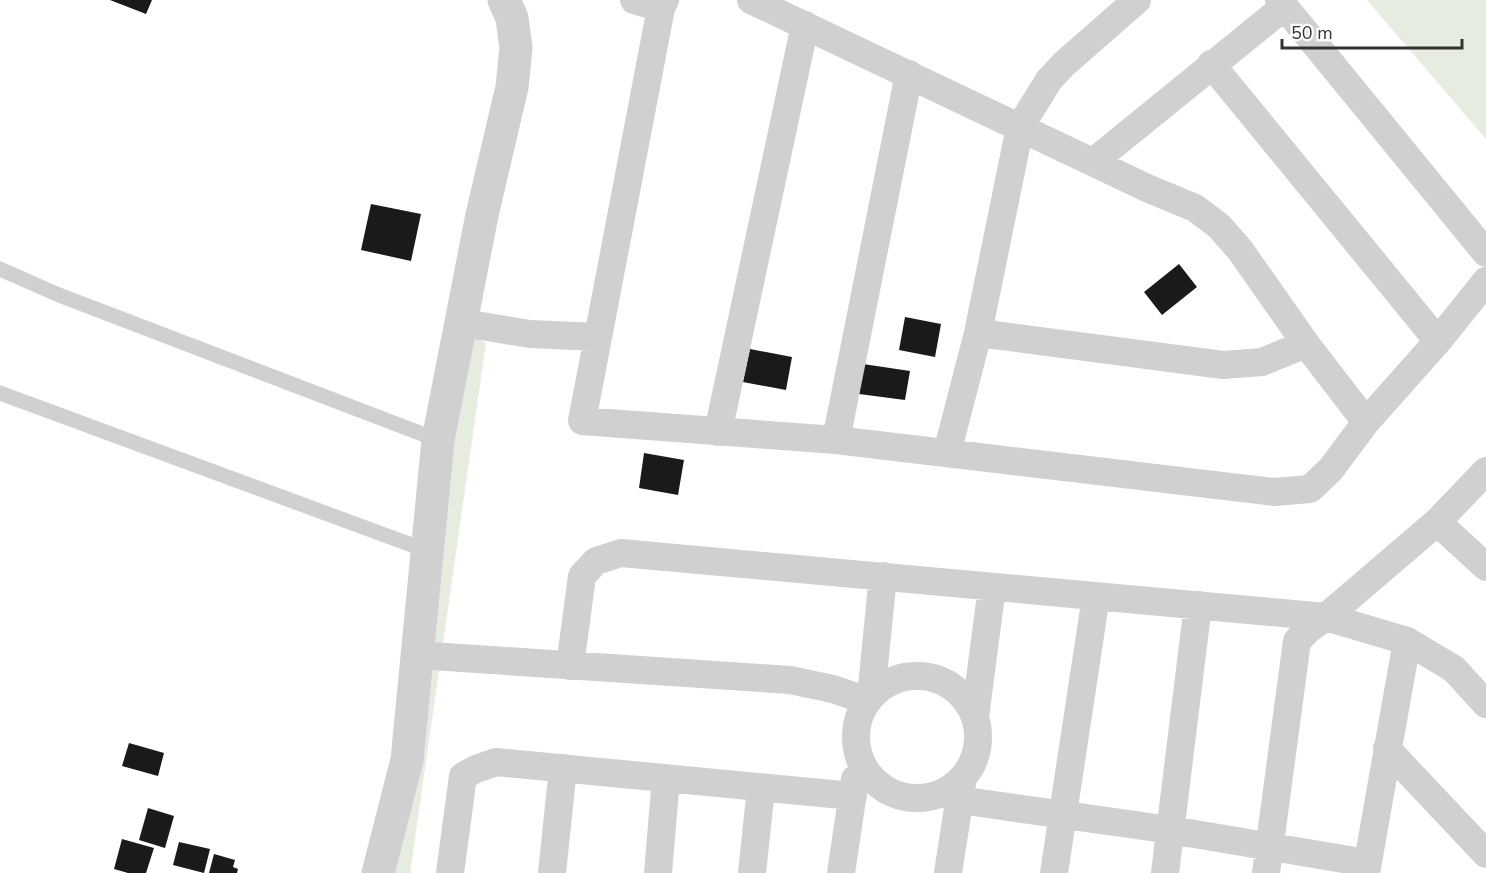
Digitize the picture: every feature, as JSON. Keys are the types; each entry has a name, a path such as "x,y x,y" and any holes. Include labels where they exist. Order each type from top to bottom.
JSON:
{"street":[{"path":"378,873 407,760 438,440 463,323 482,215 512,87 516,48 512,18 504,0"},
{"path":"634,0 663,4 582,422 836,440 1274,492 1310,489 1331,469 1366,422 1438,341 1486,281"},
{"path":"751,0 1147,188 1195,208 1219,226 1240,250 1306,344 1366,422"},
{"path":"947,453 978,333 1020,127 1049,80 1137,0"},
{"path":"1093,162 1281,3 1486,253"},
{"path":"718,432 805,25"},
{"path":"1211,64 1438,341"},
{"path":"836,440 909,74"},
{"path":"463,323 530,334 598,337"},
{"path":"978,333 1223,365 1262,362 1306,344"},
{"path":"1268,861 1297,641 1437,522 1486,471"},
{"path":"1437,522 1486,567"},
{"path":"570,666 582,576 596,561 621,553 1326,617 1407,641 1454,669 1486,704"},
{"path":"869,699 883,576"},
{"path":"975,717 992,587"},
{"path":"1054,873 1096,596"},
{"path":"1166,873 1198,605"},
{"path":"858,756 876,782 889,791 904,796 920,797 950,788 961,789 1062,816 1172,830 1268,861 1366,868 1407,641"},
{"path":"417,655 790,680 869,699"},
{"path":"841,873 858,756 857,724 862,709 883,686 898,679 913,676 929,677 944,682 957,691 968,703 975,717 978,733 972,764 961,789 948,873"},
{"path":"1388,749 1486,854"},
{"path":"450,873 463,776 496,762 853,796"},
{"path":"552,873 563,768"},
{"path":"658,873 666,778"},
{"path":"752,873 761,788"}],"lane":[{"path":"0,269 59,295 438,440"},
{"path":"0,393 428,551"}],"shaded area":[{"path":"1367,0 1486,0 1486,139"},
{"path":"477,338 486,343 410,873 378,873 464,343"}],"building":[{"path":"110,0 152,0 146,14"},
{"path":"371,204 421,214 411,261 361,250"},
{"path":"1179,264 1197,287 1162,315 1144,292"},
{"path":"905,317 941,324 935,357 899,350"},
{"path":"750,349 792,357 786,390 743,382"},
{"path":"863,364 910,371 905,400 859,394"},
{"path":"644,453 684,460 678,495 639,488"},
{"path":"129,743 164,753 158,776 122,766"},
{"path":"148,808 174,816 165,848 139,840"},
{"path":"122,839 154,848 146,873 128,873 114,869"},
{"path":"179,842 210,849 204,873 173,865"},
{"path":"214,854 235,860 233,867 238,869 237,873 209,873"}]}
